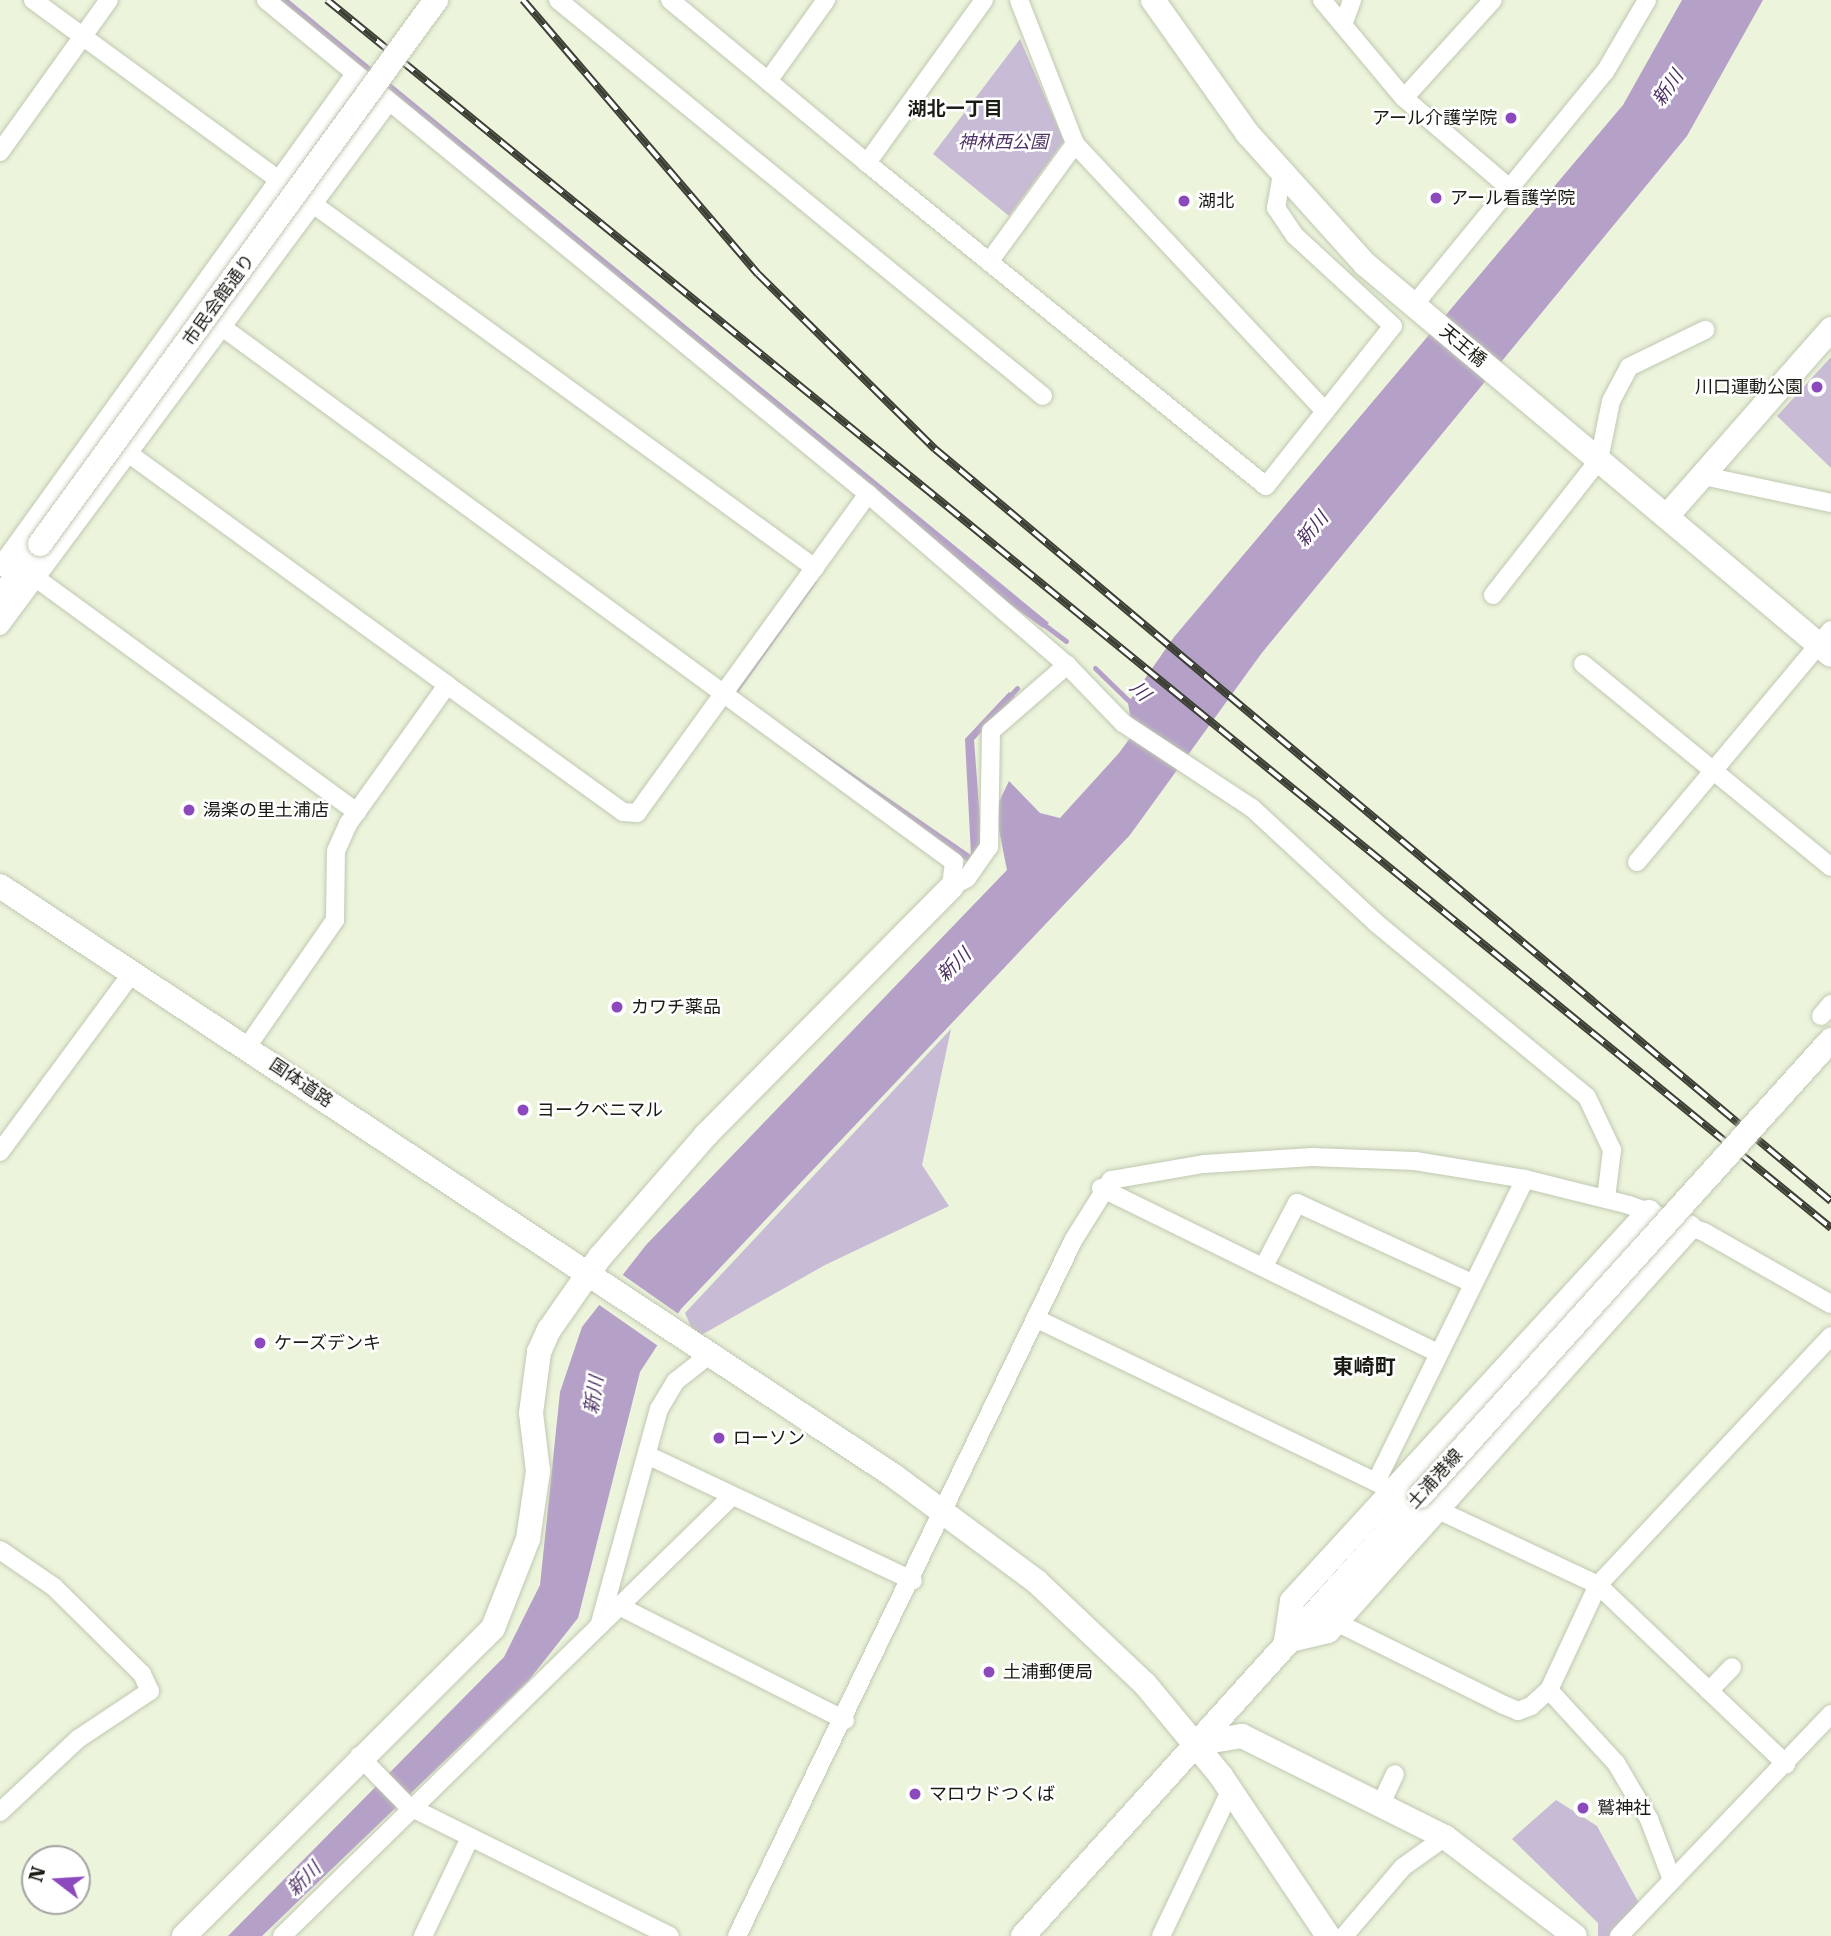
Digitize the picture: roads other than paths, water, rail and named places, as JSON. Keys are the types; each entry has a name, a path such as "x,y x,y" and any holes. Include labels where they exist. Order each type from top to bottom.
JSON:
{"street":[{"path":"33,0 280,181"},
{"path":"0,152 109,0"},
{"path":"266,0 388,103 868,494 1067,665 1123,723 1196,774 1252,807 1376,923 1587,1097 1612,1150 1606,1198"},
{"name":"市民会館通り","path":"0,600 13,565 40,544 436,0"},
{"path":"558,0 1043,396"},
{"path":"768,81 826,0"},
{"path":"867,163 984,0"},
{"path":"1019,0 1075,144 1325,411"},
{"name":"天王橋","path":"1153,0 1282,173 1365,264 1667,516 1827,643"},
{"path":"1322,0 1404,98 1513,191"},
{"path":"1343,25 1352,0"},
{"path":"1404,98 1493,0"},
{"path":"1420,310 1605,72 1647,0"},
{"path":"673,1 867,163 1266,486 1394,326 1295,236 1276,208 1282,173"},
{"path":"0,626 13,565 355,74"},
{"path":"13,565 128,453 388,103"},
{"path":"989,262 1075,144"},
{"path":"313,204 815,568"},
{"path":"222,327 954,862 951,887"},
{"path":"1493,595 1599,460 1611,401 1629,367 1704,330"},
{"path":"1667,516 1831,330"},
{"path":"128,453 630,816 724,696 868,494"},
{"path":"1704,476 1831,503"},
{"path":"13,565 357,812"},
{"path":"1637,862 1827,643"},
{"path":"1583,664 1831,867"},
{"path":"184,1936 367,1764 478,1648 507,1605 535,1503 531,1413 539,1352 594,1277 706,1135 951,887 967,878 989,847 991,731 1067,665"},
{"path":"247,1047 335,920 335,850 357,812 447,685"},
{"name":"国体道路","path":"0,886 946,1512 1098,1636 1195,1744"},
{"path":"0,1152 132,973"},
{"name":"土浦港線","path":"1023,1936 1286,1641 1429,1503 1831,1040"},
{"path":"737,1936 845,1720 1101,1188 1111,1180 1204,1164 1312,1157 1415,1161 1525,1179 1606,1198 1690,1227 1769,1264 1831,1304"},
{"path":"1384,1486 1438,1353 1525,1179"},
{"path":"1101,1188 1438,1353"},
{"path":"1264,1266 1297,1203 1472,1283"},
{"path":"1286,1641 1292,1601 1384,1486 1649,1212"},
{"path":"1690,1227 1429,1503 1598,1585 1786,1764"},
{"path":"1037,1319 1384,1486"},
{"path":"1340,1624 1518,1711 1549,1690 1598,1585 1831,1336"},
{"path":"597,1630 614,1591 647,1455 667,1391 709,1356"},
{"path":"647,1455 912,1581"},
{"path":"282,1936 408,1807 597,1630 731,1497"},
{"path":"0,1550 54,1587 142,1674 150,1691 78,1739 0,1812"},
{"path":"621,1606 845,1720"},
{"path":"1709,1691 1732,1667"},
{"path":"1549,1690 1616,1763 1648,1819 1672,1880"},
{"path":"1619,1936 1829,1721"},
{"path":"1328,1936 1231,1789 1195,1744 1242,1736 1444,1837 1575,1936"},
{"path":"367,1764 408,1807 670,1936"},
{"path":"1380,1805 1395,1774"},
{"path":"1161,1936 1231,1789"},
{"path":"1344,1936 1403,1867 1444,1837"},
{"path":"423,1936 470,1838"}],"water":[{"path":"274,0 289,0 1049,623 1043,628 971,576"},
{"name":"新川","path":"1682,0 1763,0 1687,136 1261,654 1130,835 681,1309 640,1372 578,1618 529,1680 262,1936 228,1936 504,1657 540,1585 560,1392 582,1327 646,1245 1007,870 995,810 1009,781 1040,813 1060,818 1119,753 1133,734 1128,703 1174,637 1623,105"},
{"path":"811,577 817,582 737,694 971,855 965,739 1009,692 1015,696 974,740 982,845 971,864 728,696"}],"waterway":[{"path":"1042,623 1066,641"},
{"name":"川","path":"1095,668 1133,705"},
{"path":"1009,697 1017,688"}],"railway":[{"path":"327,0 1831,1228"},
{"path":"523,0 758,274 935,449 1831,1201"}],"place":[{"name":"アール介護学院","path":"1511,118"},
{"name":"アール看護学院","path":"1436,198"},
{"name":"湖北","path":"1184,201"},
{"name":"川口運動公園","path":"1817,387"},
{"name":"湯楽の里土浦店","path":"189,810"},
{"name":"カワチ薬品","path":"617,1007"},
{"name":"ヨークベニマル","path":"523,1110"},
{"name":"ケーズデンキ","path":"260,1343"},
{"name":"ローソン","path":"719,1438"},
{"name":"土浦郵便局","path":"989,1672"},
{"name":"マロウドつくば","path":"915,1794"},
{"name":"鷲神社","path":"1583,1808"}],"district":[{"name":"湖北一丁目","path":"955,109"},
{"name":"東崎町","path":"1364,1367"}],"park label":[{"name":"神林西公園","path":"1003,142"}]}
